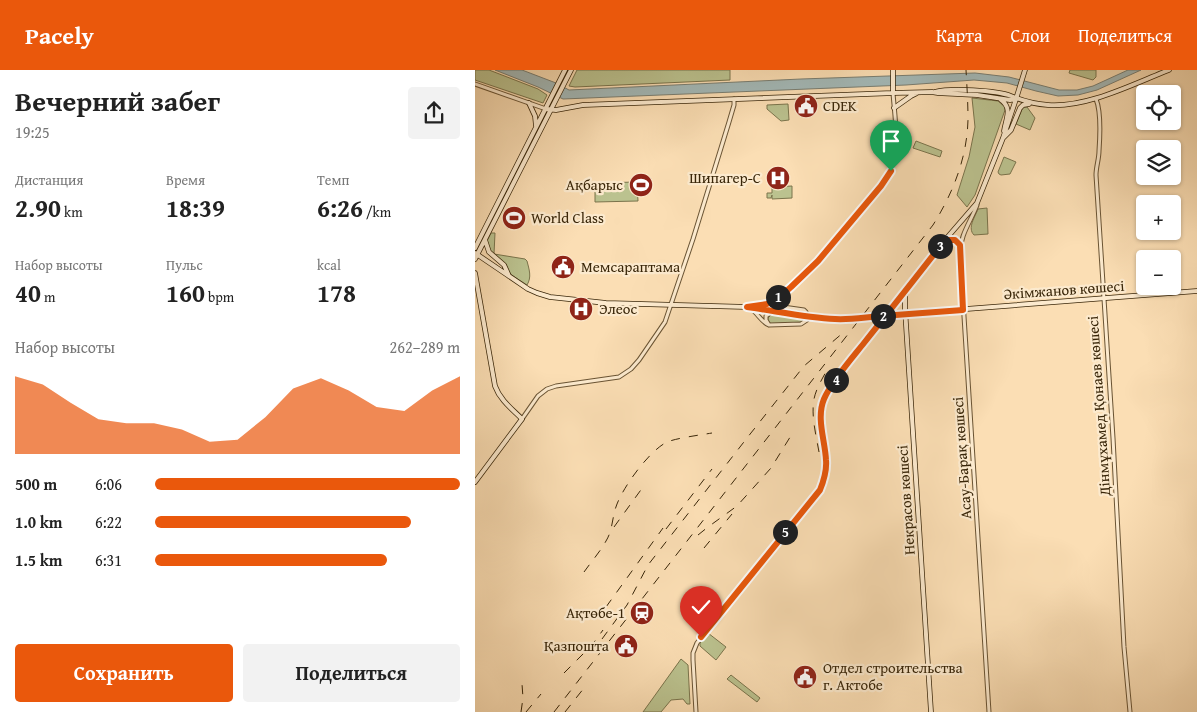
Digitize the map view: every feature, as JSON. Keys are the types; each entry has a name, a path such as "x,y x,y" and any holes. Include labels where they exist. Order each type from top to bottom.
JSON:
{"main road":[{"path":"561,84 565,70"},
{"path":"475,259 535,134 561,84 571,70"},
{"path":"1003,138 1011,130 1020,108 1025,104 1070,105 1096,99 1169,70"},
{"path":"908,287 945,240 976,205 1003,138 1025,71"},
{"path":"893,72 893,92"},
{"path":"548,109 564,109 583,105 977,90 1011,96 1034,104"},
{"path":"894,108 919,92"},
{"path":"933,92 977,95 1010,100 1016,99"},
{"path":"996,97 1006,103 1007,107 1003,138"},
{"path":"529,103 535,116 535,134"},
{"path":"535,128 548,109"},
{"path":"475,248 525,155"},
{"path":"486,226 491,228"},
{"path":"485,239 489,252 504,265 509,276"},
{"name":"Әкімжанов көшесі","path":"476,254 537,294 550,297 606,303 747,307 809,317 836,319 1197,292"},
{"path":"475,274 495,386 502,399 523,418 475,482"},
{"name":"Некрасов көшесі","path":"908,287 905,296 905,309 931,712"}],"street":[{"path":"475,84 548,109"},
{"path":"747,307 764,305 776,299 791,287 818,261 888,176 896,154 893,92"},
{"path":"523,418 539,396 547,389 623,375 639,360 663,326 729,122 734,99"},
{"name":"Дінмұхамед Қонаев көшесі","path":"1096,99 1099,113 1099,152 1096,175 1124,647 1130,712"},
{"name":"Асау-Барақ көшесі","path":"976,205 960,245 989,712"},
{"path":"945,240 955,240 960,245"},
{"path":"696,712 693,660 698,641 820,490 826,474 821,419 821,407 824,398 850,361 908,287"},
{"path":"747,307 758,314 769,325 801,324 807,320 804,310 776,306 774,304 776,299"},
{"path":"769,325 765,320 766,316 774,311"}],"green space":[{"path":"475,70 489,70 538,89 547,95 543,103 475,80"},
{"path":"577,70 730,70 730,80 569,86"},
{"path":"1070,70 1096,70 1096,77 1093,80 1069,73"},
{"path":"972,98 998,101 1005,107 1005,110 975,195 967,207 957,195 969,157 975,127"},
{"path":"788,104 789,120 781,121 767,109 767,105"},
{"path":"1023,107 1027,107 1035,118 1030,130 1016,124"},
{"path":"916,141 942,151 940,157 913,148"},
{"path":"1004,157 1016,162 1010,174 1001,175 998,172"},
{"path":"637,182 638,201 595,202 595,183"},
{"path":"792,186 792,198 772,199 772,195 771,198 767,198 767,193 772,193 772,187"},
{"path":"987,208 988,234 974,235 971,226 978,209"},
{"path":"491,233 495,233 494,254 525,259 527,261 530,276 527,285 510,274 506,265 491,254 487,241"},
{"path":"802,312 805,319 802,322 771,324 768,320 772,314"},
{"path":"708,633 726,647 716,660 700,646 700,643"},
{"path":"681,659 688,665 690,704 687,704 683,699 671,700 661,712 643,712"},
{"path":"731,675 760,698 757,702 727,679"}],"shaded area":[{"path":"495,70 522,70 569,90 975,73 1009,77 1059,90 1077,90 1093,86 1128,70 1141,70 1097,90 1078,95 1058,96 1007,83 974,80 906,85 563,99"}],"railway":[{"path":"554,712 933,225 953,188 965,148 968,120 966,70"},
{"path":"602,639 627,605 648,565 747,438 804,366 844,332"},
{"path":"819,452 814,426 813,405 819,384 827,370"},
{"path":"584,572 608,537 620,497 645,461 667,442 712,433"},
{"path":"698,535 737,506 771,468 792,434"},
{"path":"666,529 712,469"},
{"path":"614,527 643,487"},
{"path":"704,548 732,514"},
{"path":"606,607 663,528"},
{"path":"564,673 592,645 603,630"},
{"path":"521,712 522,684"},
{"path":"565,712 584,688"},
{"path":"526,712 541,694"}],"place":[{"name":"CDEK","path":"806,106"},
{"name":"Шипагер-С","path":"778,178"},
{"name":"Ақбарыс","path":"641,185"},
{"name":"World Class","path":"514,218"},
{"name":"Мемсараптама","path":"563,267"},
{"name":"Элеос","path":"581,309"},
{"name":"Ақтөбе-1","path":"642,613"},
{"name":"Қазпошта","path":"626,646"},
{"name":"Отдел строительства г. Актобе","path":"805,677"}],"route":[{"path":"701,637 820,490 826,474 821,419 821,407 824,398 850,361 871,334 889,311 892,307 945,240 955,240 960,245 963,310 953,310 902,314 851,318 836,319 809,317 747,307 767,304 791,287 818,261 881,186 891,171"}]}
